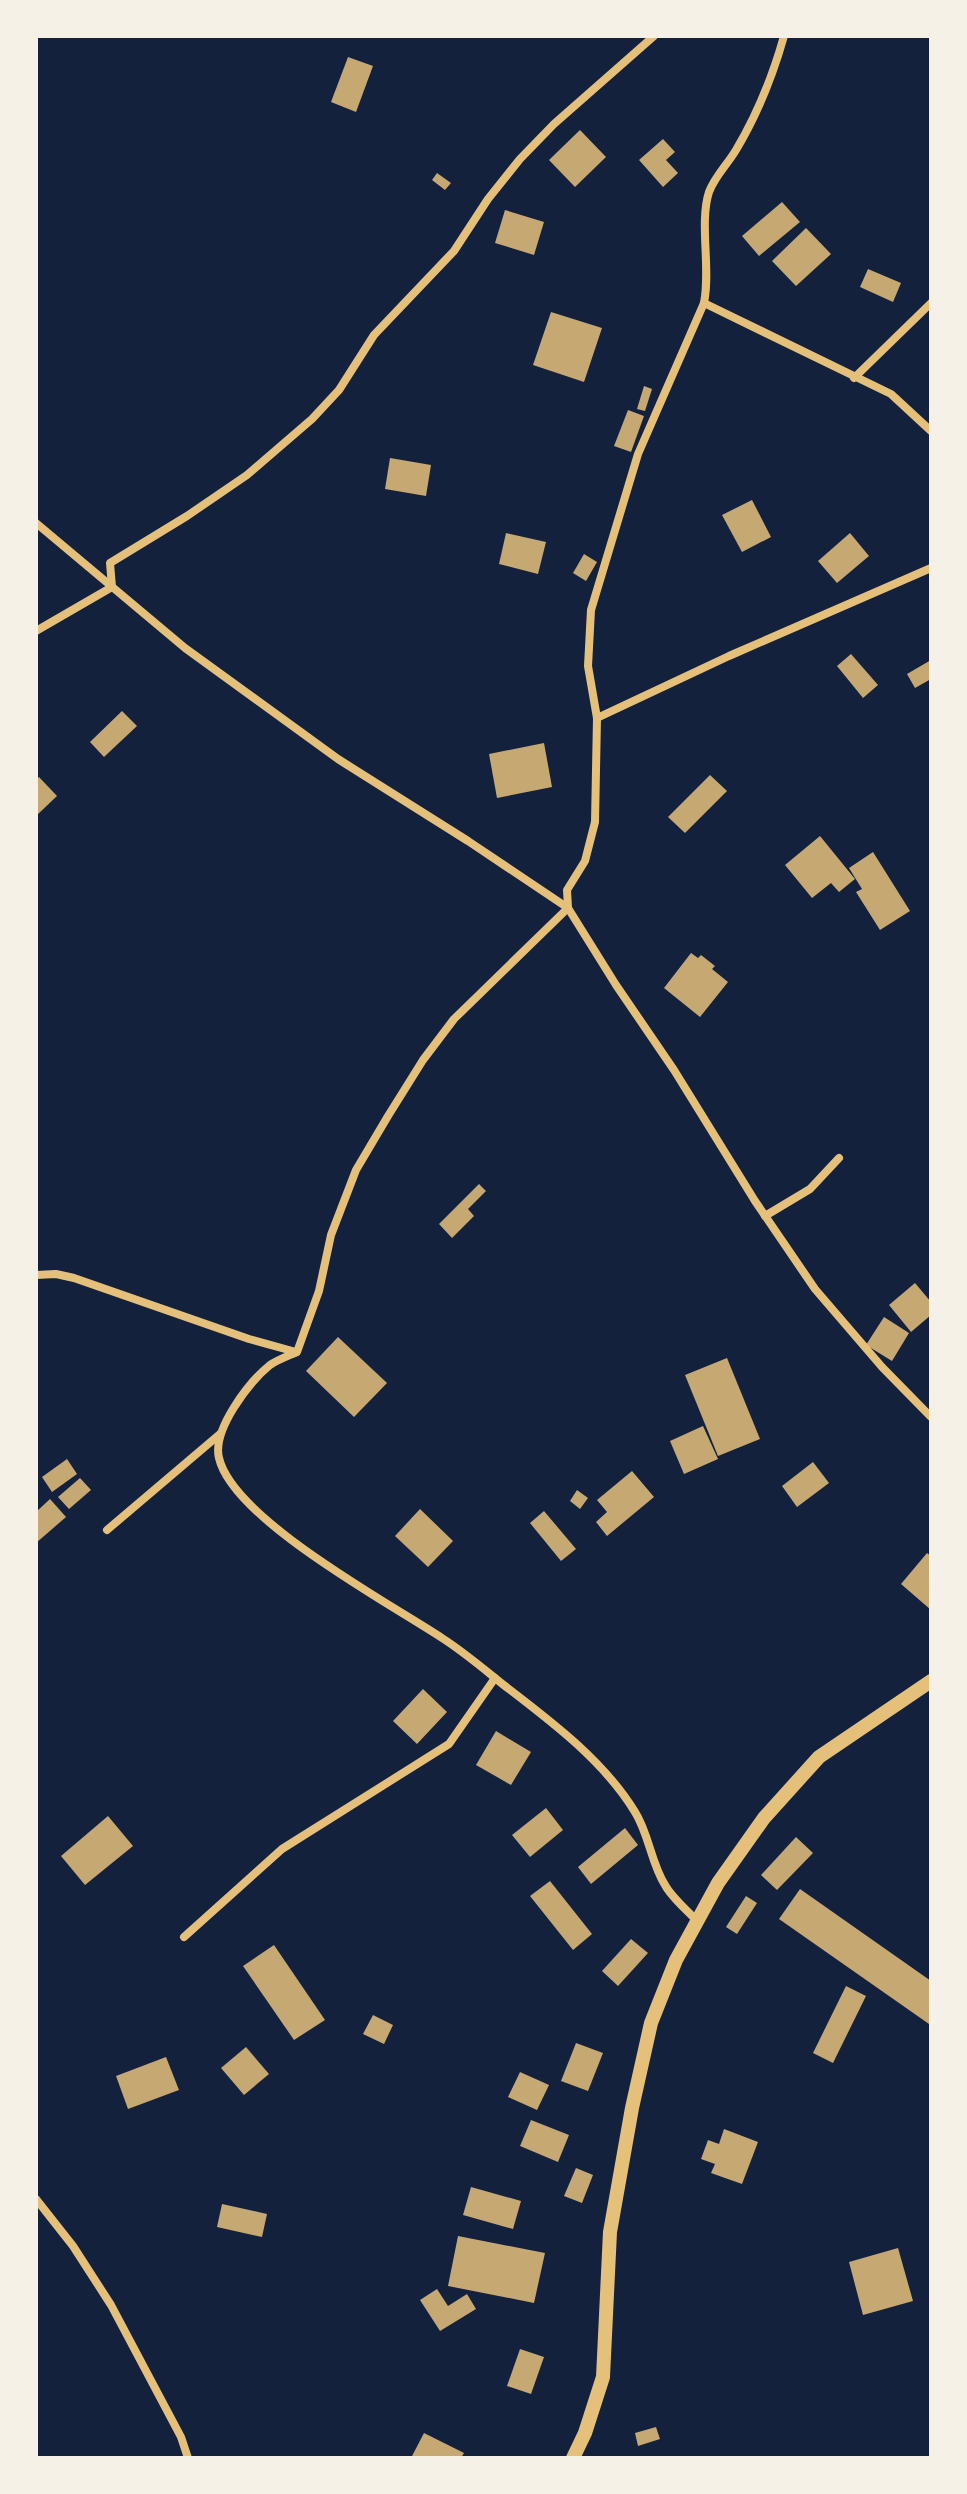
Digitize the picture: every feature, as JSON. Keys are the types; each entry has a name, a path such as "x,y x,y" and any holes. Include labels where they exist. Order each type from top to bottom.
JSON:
{"street":[{"path":"112,587 110,563 247,475 312,419 339,390 374,335 454,251 488,199 520,159 554,124 654,36"},
{"path":"107,1530 220,1434 236,1405 270,1365 297,1352 319,1291 331,1235 356,1170 388,1116 423,1060 454,1019 568,908 567,890 585,861 595,822 597,718 588,666 591,610 638,454 704,303 708,282 708,195 717,175 735,152 766,90 784,36"},
{"path":"704,303 891,394 931,431"},
{"path":"854,378 931,303"},
{"path":"36,523 185,648 338,759 568,908 815,1289 882,1367 931,1417"},
{"path":"597,718 729,656 931,568"},
{"path":"36,631 112,587"},
{"path":"765,1216 810,1189 839,1158"},
{"path":"36,1275 56,1274 74,1278 249,1339 297,1352"},
{"path":"220,1434 218,1456 229,1480 250,1504 308,1553 445,1640 577,1745 612,1779 637,1814 665,1886 697,1921"},
{"path":"184,1937 282,1849 449,1744 495,1678"},
{"path":"573,2458 585,2433 603,2377 610,2232 632,2108 651,2023 676,1960 718,1883 764,1818 819,1757 931,1681"},
{"path":"36,2199 73,2246 111,2305 181,2437 188,2458"}],"building":[{"path":"348,57 373,66 356,112 331,102"},
{"path":"580,130 606,157 575,187 549,160"},
{"path":"663,139 675,152 666,160 678,173 663,187 639,160"},
{"path":"437,173 451,183 445,190 432,180"},
{"path":"782,202 800,222 759,256 742,236"},
{"path":"505,210 544,222 534,255 495,243"},
{"path":"806,228 831,254 796,286 772,261"},
{"path":"868,269 901,283 893,302 860,287"},
{"path":"551,312 602,328 584,382 533,365"},
{"path":"644,386 652,389 645,411 637,409"},
{"path":"628,410 644,416 631,452 614,446"},
{"path":"390,458 431,465 426,496 385,489"},
{"path":"752,500 771,537 742,552 722,515"},
{"path":"506,533 546,542 538,574 499,564"},
{"path":"850,533 869,556 837,583 818,561"},
{"path":"584,554 597,562 586,581 573,573"},
{"path":"851,654 878,685 863,698 837,666"},
{"path":"931,660 931,679 915,688 907,674"},
{"path":"122,711 137,726 104,757 90,742"},
{"path":"544,743 552,787 497,798 489,754"},
{"path":"710,775 727,791 685,833 668,817"},
{"path":"39,777 57,796 36,816 36,779"},
{"path":"820,836 855,879 839,892 831,883 812,898 785,865"},
{"path":"873,852 910,911 880,930 856,892 862,889 849,868"},
{"path":"691,953 698,958 701,955 728,982 700,1017 664,988"},
{"path":"479,1184 486,1191 468,1209 474,1216 452,1238 439,1224"},
{"path":"915,1283 931,1302 931,1315 911,1332 889,1305"},
{"path":"884,1317 909,1333 892,1361 866,1345"},
{"path":"338,1337 387,1383 354,1417 306,1371"},
{"path":"727,1358 760,1439 718,1456 685,1375"},
{"path":"703,1426 718,1459 684,1474 670,1441"},
{"path":"67,1459 77,1474 52,1492 42,1477"},
{"path":"813,1462 829,1483 797,1507 782,1486"},
{"path":"632,1471 654,1497 607,1536 596,1522 607,1512 597,1500"},
{"path":"80,1478 91,1490 69,1509 58,1497"},
{"path":"577,1490 588,1498 580,1509 570,1501"},
{"path":"50,1499 66,1517 36,1543 36,1512"},
{"path":"420,1509 453,1541 428,1567 395,1536"},
{"path":"544,1511 576,1549 561,1561 530,1523"},
{"path":"927,1553 931,1556 931,1610 901,1584"},
{"path":"423,1689 447,1712 417,1744 393,1721"},
{"path":"496,1731 531,1752 511,1785 476,1765"},
{"path":"546,1808 563,1830 530,1857 512,1835"},
{"path":"108,1816 133,1846 85,1885 61,1856"},
{"path":"625,1828 638,1845 591,1884 578,1867"},
{"path":"796,1837 813,1853 777,1890 761,1875"},
{"path":"550,1881 592,1934 573,1950 530,1896"},
{"path":"800,1889 931,1981 929,2024 779,1919"},
{"path":"746,1896 757,1903 737,1934 726,1927"},
{"path":"631,1939 648,1953 618,1986 602,1971"},
{"path":"274,1945 325,2020 294,2040 243,1966"},
{"path":"846,1986 866,1996 833,2063 813,2053"},
{"path":"373,2015 393,2025 384,2044 363,2034"},
{"path":"576,2043 603,2053 588,2091 561,2081"},
{"path":"246,2047 269,2074 244,2095 221,2068"},
{"path":"166,2057 179,2090 128,2109 116,2076"},
{"path":"520,2072 549,2085 537,2110 508,2097"},
{"path":"531,2120 569,2135 558,2162 520,2146"},
{"path":"724,2129 758,2142 742,2184 711,2173 715,2164 701,2159 708,2140 719,2144"},
{"path":"576,2168 593,2175 582,2203 564,2196"},
{"path":"471,2187 521,2201 513,2229 463,2215"},
{"path":"222,2204 267,2214 262,2237 217,2227"},
{"path":"458,2236 545,2253 534,2303 448,2286"},
{"path":"898,2248 913,2301 863,2315 849,2262"},
{"path":"437,2289 448,2306 467,2294 476,2309 440,2331 420,2300"},
{"path":"520,2349 544,2357 531,2394 507,2386"},
{"path":"656,2427 660,2439 638,2446 635,2433"},
{"path":"424,2433 464,2453 461,2458 411,2458"}]}
